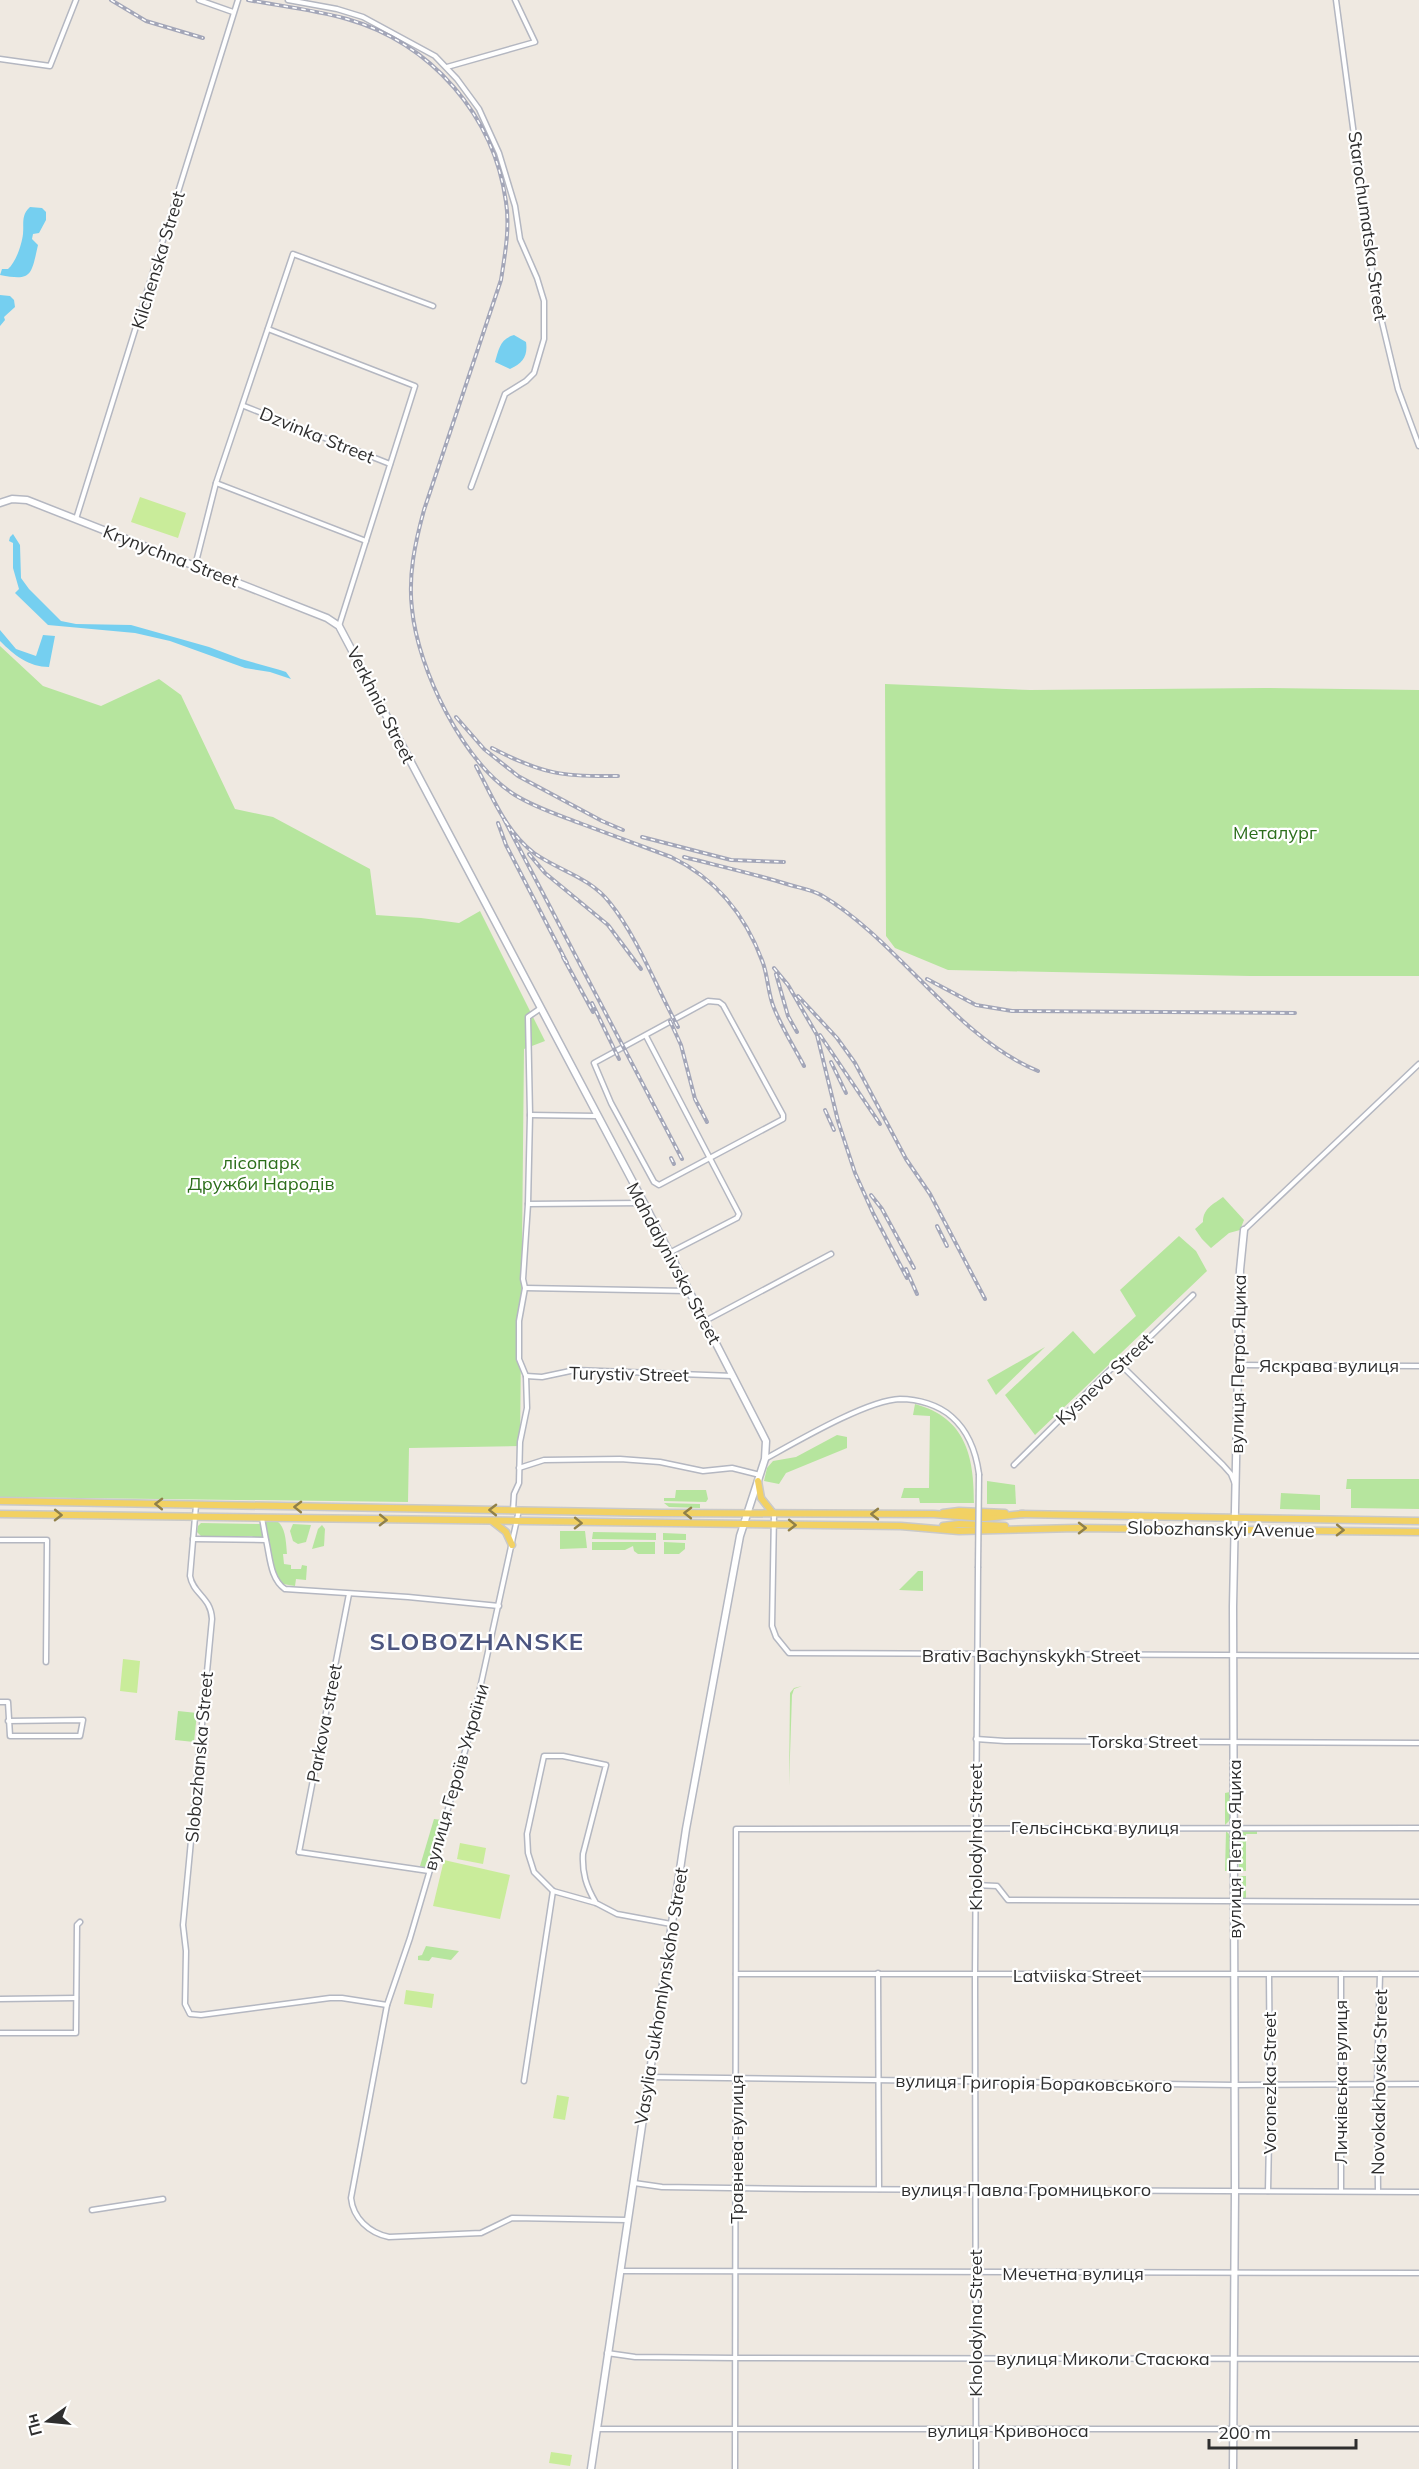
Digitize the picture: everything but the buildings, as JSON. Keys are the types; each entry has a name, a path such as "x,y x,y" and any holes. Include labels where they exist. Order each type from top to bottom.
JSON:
{"main road":[{"path":"759,1478 760,1498 774,1513"},
{"name":"Slobozhanskyi Avenue","path":"0,1501 747,1514 934,1514 984,1518 1023,1514 1419,1521"},
{"name":"Slobozhanskyi Avenue","path":"0,1514 934,1527 984,1524 1023,1528 1234,1528 1419,1532"},
{"path":"492,1521 506,1532 512,1545"}],"street":[{"path":"0,59 50,66 76,0"},
{"path":"199,0 233,12"},
{"name":"Kilchenska Street","path":"76,519 238,0"},
{"path":"288,0 337,9 363,17 435,56 478,109 499,153 515,206 520,239 544,301 544,339 537,367 526,381 505,394 471,487"},
{"path":"447,68 535,42 515,0"},
{"name":"Starochumatska Street","path":"1336,0 1378,310 1398,389 1419,446"},
{"path":"195,566 216,483 244,406 293,254 433,306"},
{"name":"Verkhnia Street","path":"268,329 415,386 339,626 541,1008"},
{"name":"Dzvinka Street","path":"244,406 390,464"},
{"path":"216,483 366,541"},
{"name":"Krynychna Street","path":"0,503 12,499 27,500 327,618 339,626"},
{"path":"708,1001 719,1002 723,1005 783,1115 783,1119 779,1122 709,1157 659,1185 656,1184 611,1103 594,1063 708,1001"},
{"name":"вулиця Героїв України","path":"541,1008 528,1017 530,1115 528,1204 523,1279 525,1288 519,1321 519,1359 526,1376 527,1408 520,1442 519,1483 514,1494 517,1521 470,1734 410,1938 387,2005 351,2198 352,2207 359,2220 376,2233 389,2237 481,2233 512,2218 627,2220"},
{"name":"Mahdalynivska Street","path":"541,1008 764,1437 767,1447 765,1459 742,1525"},
{"path":"646,1036 739,1216 669,1253"},
{"path":"1244,1230 1419,1064"},
{"path":"530,1115 597,1116"},
{"path":"528,1204 644,1203"},
{"name":"вулиця Петра Яцика","path":"1233,2469 1234,1518 1240,1270 1244,1230"},
{"path":"704,1321 831,1254"},
{"path":"525,1288 688,1291"},
{"name":"Kysneva Street","path":"1014,1464 1111,1369 1121,1365 1193,1295"},
{"path":"1121,1365 1231,1474 1235,1484"},
{"name":"Яскрава вулиця","path":"1239,1365 1419,1366"},
{"name":"Turystiv Street","path":"526,1376 542,1377 575,1370 733,1376"},
{"name":"Kholodylna Street","path":"765,1459 847,1417 898,1399 931,1404 946,1412 961,1426 972,1445 979,1474 975,1828 976,2469"},
{"path":"519,1468 544,1460 620,1459 660,1462 703,1471 732,1468 759,1478"},
{"name":"Slobozhanska Street","path":"196,1505 191,1581 209,1605 212,1619 183,1925 186,1951 185,2004 190,2014 201,2015 330,1998 387,2005"},
{"name":"Brativ Bachynskykh Street","path":"774,1513 772,1626 776,1637 789,1653 1419,1656"},
{"path":"262,1518 278,1584 285,1589 499,1606"},
{"name":"Vasylia Sukhomlynskoho Street","path":"591,2469 686,1829 742,1525"},
{"path":"193,1539 266,1540"},
{"path":"0,1540 47,1540 46,1662"},
{"name":"Parkova street","path":"349,1594 299,1852 429,1871"},
{"path":"0,1702 8,1702 8,1721 10,1736 80,1736 83,1720 8,1721"},
{"name":"Torska Street","path":"976,1739 1419,1743"},
{"path":"596,1903 582,1869 584,1847 606,1765 544,1756 527,1834 528,1853 534,1872 553,1891 596,1903 617,1914 671,1924"},
{"name":"Гельсінська вулиця","path":"736,1829 1419,1828"},
{"name":"Травнева вулиця","path":"735,2469 736,1829"},
{"path":"975,1885 997,1886 1008,1900 1419,1902"},
{"path":"524,2081 553,1891"},
{"path":"584,1900 590,1893"},
{"path":"0,2033 76,2033 77,1928 80,1922"},
{"path":"878,1973 879,2189"},
{"name":"Latviiska Street","path":"736,1974 1419,1974"},
{"name":"Личківська вулиця","path":"1341,1974 1339,2084 1341,2191"},
{"name":"Novokakhovska Street","path":"1378,2191 1377,2084 1380,1974"},
{"name":"Voronezka Street","path":"1268,2191 1269,1975"},
{"path":"0,1999 76,1998"},
{"name":"вулиця Григорія Бораковського","path":"648,2077 1235,2085 1419,2084"},
{"name":"вулиця Павла Громницького","path":"633,2183 662,2187 736,2188 1419,2192"},
{"path":"92,2210 163,2199"},
{"name":"Мечетна вулиця","path":"620,2271 1419,2273"},
{"name":"вулиця Миколи Стасюка","path":"607,2354 635,2357 735,2358 1419,2359"},
{"name":"вулиця Кривоноса","path":"597,2429 1419,2429"}],"green space":[{"path":"140,497 186,513 178,538 131,522"},
{"name":"лісопарк Дружби Народів","path":"0,646 43,686 101,706 159,679 181,695 235,809 273,817 370,869 376,915 459,923 480,911 545,1041 524,1049 520,1446 409,1448 408,1502 0,1497"},
{"name":"Металург","path":"885,684 1030,690 1264,688 1419,690 1419,976 1250,976 948,970 895,948 886,936"},
{"path":"1223,1197 1244,1220 1240,1230 1229,1233 1211,1248 1195,1229 1203,1222 1207,1210"},
{"path":"1179,1236 1196,1251 1207,1271 1035,1435 1005,1395 1073,1331 1094,1354 1136,1316 1120,1290"},
{"path":"1045,1347 996,1395 987,1380"},
{"path":"915,1404 932,1410 946,1419 964,1441 972,1470 974,1503 920,1503 919,1498 901,1498 904,1488 929,1488 930,1416 913,1415"},
{"path":"837,1435 847,1437 847,1448 786,1473 779,1484 764,1481 767,1468 773,1461 796,1457"},
{"path":"1347,1479 1419,1479 1419,1509 1351,1508 1351,1489 1346,1489"},
{"path":"987,1481 1015,1485 1016,1504 987,1504"},
{"path":"676,1490 706,1490 708,1499 706,1502 664,1501 664,1498 675,1498"},
{"path":"1281,1493 1320,1495 1320,1510 1280,1509"},
{"path":"664,1503 700,1504 700,1508 669,1507"},
{"path":"266,1522 278,1522 281,1525 287,1554 283,1554 284,1564 291,1565 291,1569 301,1569 302,1565 307,1566 306,1580 296,1579 295,1586 283,1584 275,1574 264,1525"},
{"path":"201,1523 261,1524 264,1536 255,1539 252,1536 202,1537 197,1532"},
{"path":"293,1524 311,1525 306,1542 298,1544 293,1541 290,1531"},
{"path":"322,1525 325,1529 324,1546 312,1549 318,1529"},
{"path":"560,1531 585,1531 587,1548 560,1549"},
{"path":"593,1532 656,1533 656,1540 592,1539"},
{"path":"663,1533 686,1534 686,1540 663,1540"},
{"path":"592,1542 655,1542 655,1554 638,1554 634,1551 633,1546 625,1550 592,1550"},
{"path":"664,1542 685,1543 685,1549 679,1554 664,1554"},
{"path":"918,1571 923,1571 923,1591 899,1590"},
{"path":"123,1659 140,1661 137,1693 120,1691"},
{"path":"802,1686 794,1689 792,1695 789,1786 790,1693 794,1688"},
{"path":"178,1711 197,1713 194,1742 175,1740"},
{"path":"1230,1792 1230,1820 1225,1825 1225,1793"},
{"path":"434,1819 442,1820 427,1868 420,1866"},
{"path":"1257,1829 1257,1834 1246,1834 1246,1871 1239,1871 1238,1839 1240,1832"},
{"path":"1226,1831 1230,1835 1230,1871 1225,1871"},
{"path":"460,1843 486,1848 483,1864 457,1859"},
{"path":"444,1860 510,1875 500,1919 433,1906"},
{"path":"1239,1876 1246,1876 1246,1900 1239,1896"},
{"path":"426,1946 459,1951 451,1960 432,1957 429,1961 418,1960 418,1956 422,1955"},
{"path":"406,1990 434,1994 432,2008 404,2004"},
{"path":"557,2095 569,2097 565,2120 553,2118"},
{"path":"551,2452 572,2455 570,2466 549,2463"}],"water":[{"path":"30,207 42,208 46,212 46,220 39,233 33,234 32,239 38,245 34,264 24,276 0,275 2,269 8,269 11,266 20,248 24,216"},
{"path":"0,295 10,296 14,300 15,307 4,317 5,320 0,326"},
{"path":"514,335 526,342 526,351 521,362 510,369 495,362 503,342"},
{"path":"13,534 20,545 21,578 61,621 76,624 131,625 286,672 291,679 270,672 245,668 170,641 135,633 48,625 15,593 19,589 13,568 13,543 9,541"},
{"path":"0,630 16,649 36,656 43,635 55,636 49,667 35,665 16,655 0,641"}],"railway":[{"path":"111,0 146,21 203,38"},
{"path":"248,0 347,19 377,30 406,45 454,87 473,112 488,140 499,170 506,202 507,222 501,280 424,510 412,571 411,596 416,633 423,659 446,712 478,761 496,780 515,795 548,811 671,857 702,876 716,888 739,915 756,946 765,968 774,1008 804,1066"},
{"path":"456,717 484,749 518,776 623,830"},
{"path":"492,748 539,769 582,776 618,776"},
{"path":"476,766 500,813 515,835 534,853 593,887 610,903 638,947 678,1027"},
{"path":"504,819 682,1159"},
{"path":"498,823 506,845 567,963"},
{"path":"642,837 731,860 784,862"},
{"path":"529,854 545,873 608,925 641,969"},
{"path":"684,857 764,877 821,895 849,914 876,937 980,1035 1008,1056 1038,1071"},
{"path":"563,957 593,1012"},
{"path":"774,968 788,985 817,1035 838,1121 855,1173 907,1278"},
{"path":"776,974 788,1016 797,1032"},
{"path":"927,979 976,1005 1012,1011 1295,1013"},
{"path":"798,996 837,1038 855,1063 906,1159 930,1194 985,1299"},
{"path":"592,1003 619,1059"},
{"path":"670,1021 681,1045 695,1099 707,1122"},
{"path":"820,1035 880,1124"},
{"path":"831,1062 846,1093"},
{"path":"825,1110 834,1130"},
{"path":"671,1158 674,1164"},
{"path":"871,1195 882,1209 914,1268"},
{"path":"937,1226 947,1246"},
{"path":"906,1269 917,1294"}],"district":[{"name":"SLOBOZHANSKE","path":"477,1641"}]}
